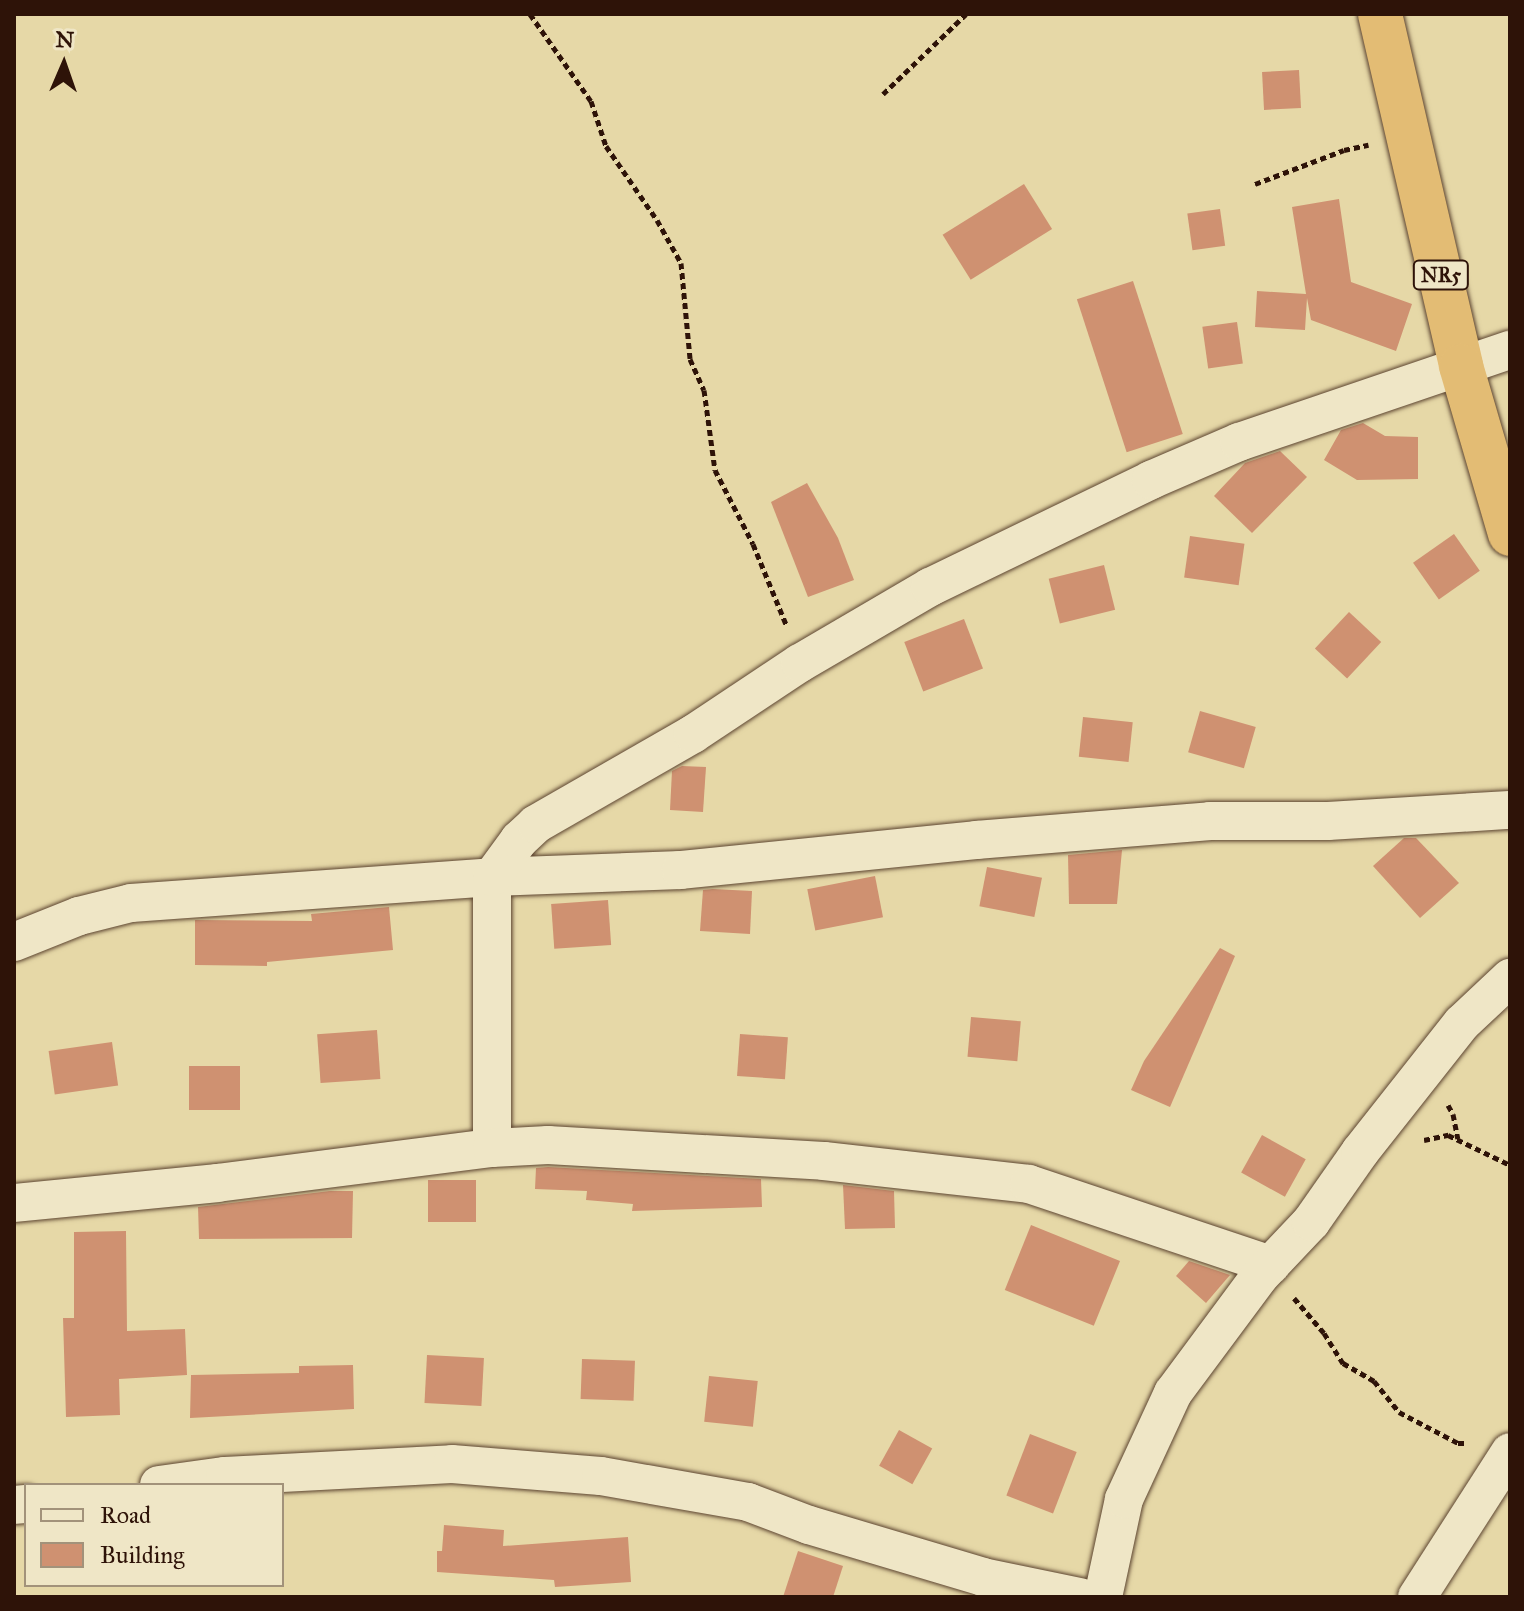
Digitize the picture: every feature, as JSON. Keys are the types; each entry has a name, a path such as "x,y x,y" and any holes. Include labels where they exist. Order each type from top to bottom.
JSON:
{"highway":[{"name":"NR5","path":"1380,14 1461,366 1510,534"}],"street":[{"path":"492,1148 492,877 519,840 536,824 693,734 800,663 930,587 1151,480 1239,442 1510,350"},
{"path":"14,942 79,916 131,903 492,877 681,870 976,840 1210,821 1343,820 1510,810"},
{"path":"1103,1597 1124,1499 1173,1393 1265,1271 1311,1222 1360,1152 1462,1023 1510,978"},
{"path":"14,1203 217,1183 492,1148 548,1145 824,1161 1029,1184 1265,1271"},
{"path":"1417,1597 1510,1452"},
{"path":"174,1483 225,1476 452,1464 601,1476 748,1502 809,1525 983,1577 1080,1597"}],"path":[{"path":"530,14 591,101 606,146 657,220 681,263 690,359 704,390 715,470 753,544 800,663"},
{"path":"883,94 966,14"},
{"path":"1255,184 1344,150 1410,137"},
{"path":"1360,1152 1448,1135 1510,1165"},
{"path":"1265,1271 1298,1300 1343,1363 1374,1381 1399,1412 1458,1443 1471,1444"}],"building":[{"path":"1299,70 1301,108 1264,110 1262,72"},
{"path":"1024,184 1052,229 971,280 943,235"},
{"path":"1339,199 1351,282 1412,304 1396,351 1311,320 1307,298 1305,330 1255,327 1257,291 1306,294 1292,207"},
{"path":"1220,209 1225,246 1192,250 1187,214"},
{"path":"1133,281 1183,434 1127,452 1077,299"},
{"path":"1237,322 1243,364 1208,368 1202,327"},
{"path":"1363,423 1385,436 1418,437 1418,479 1357,480 1324,460 1341,430"},
{"path":"1280,451 1307,477 1252,533 1214,496 1245,463"},
{"path":"807,483 838,538 854,580 808,597 771,502"},
{"path":"1454,534 1480,571 1439,600 1413,563"},
{"path":"1190,536 1244,544 1239,585 1184,578"},
{"path":"1104,565 1115,610 1060,623 1049,579"},
{"path":"1349,612 1381,642 1347,679 1315,649"},
{"path":"964,619 983,668 923,691 904,642"},
{"path":"1200,711 1256,727 1244,768 1188,752"},
{"path":"1083,717 1133,722 1129,762 1079,757"},
{"path":"682,766 706,767 703,812 670,810 672,771"},
{"path":"1404,838 1416,838 1459,883 1420,918 1373,866"},
{"path":"1122,850 1117,904 1069,904 1068,855"},
{"path":"987,867 1042,878 1034,917 979,906"},
{"path":"875,876 883,917 815,930 807,889"},
{"path":"703,890 752,891 750,934 700,931"},
{"path":"608,900 611,945 554,949 551,904"},
{"path":"389,907 393,950 267,962 267,966 195,965 195,920 312,921 311,914"},
{"path":"1220,948 1235,956 1170,1107 1131,1090 1144,1061"},
{"path":"971,1017 1021,1021 1017,1061 968,1057"},
{"path":"377,1030 380,1079 321,1083 317,1034"},
{"path":"740,1034 788,1037 785,1079 737,1076"},
{"path":"112,1042 118,1086 55,1094 49,1051"},
{"path":"189,1066 240,1066 240,1110 189,1110"},
{"path":"1262,1135 1306,1159 1285,1197 1241,1173"},
{"path":"536,1168 761,1179 762,1207 632,1211 633,1204 586,1200 587,1191 535,1189"},
{"path":"428,1180 476,1180 476,1222 428,1222"},
{"path":"843,1185 894,1191 895,1228 845,1229"},
{"path":"353,1191 352,1238 199,1239 198,1207"},
{"path":"1031,1225 1120,1261 1094,1326 1005,1290"},
{"path":"126,1231 127,1331 185,1329 187,1375 119,1379 120,1415 66,1417 63,1318 74,1318 74,1232"},
{"path":"1189,1261 1230,1275 1206,1303 1176,1276"},
{"path":"427,1355 484,1358 481,1406 424,1403"},
{"path":"582,1359 635,1361 634,1401 581,1399"},
{"path":"353,1365 354,1409 190,1418 191,1375 299,1373 299,1366"},
{"path":"709,1376 758,1381 753,1427 704,1422"},
{"path":"899,1430 932,1448 912,1484 879,1466"},
{"path":"1030,1434 1077,1452 1053,1514 1006,1496"},
{"path":"444,1525 504,1530 503,1546 628,1537 631,1582 555,1587 554,1580 437,1572 437,1551 442,1551"},
{"path":"798,1551 843,1566 833,1597 783,1597"}]}
